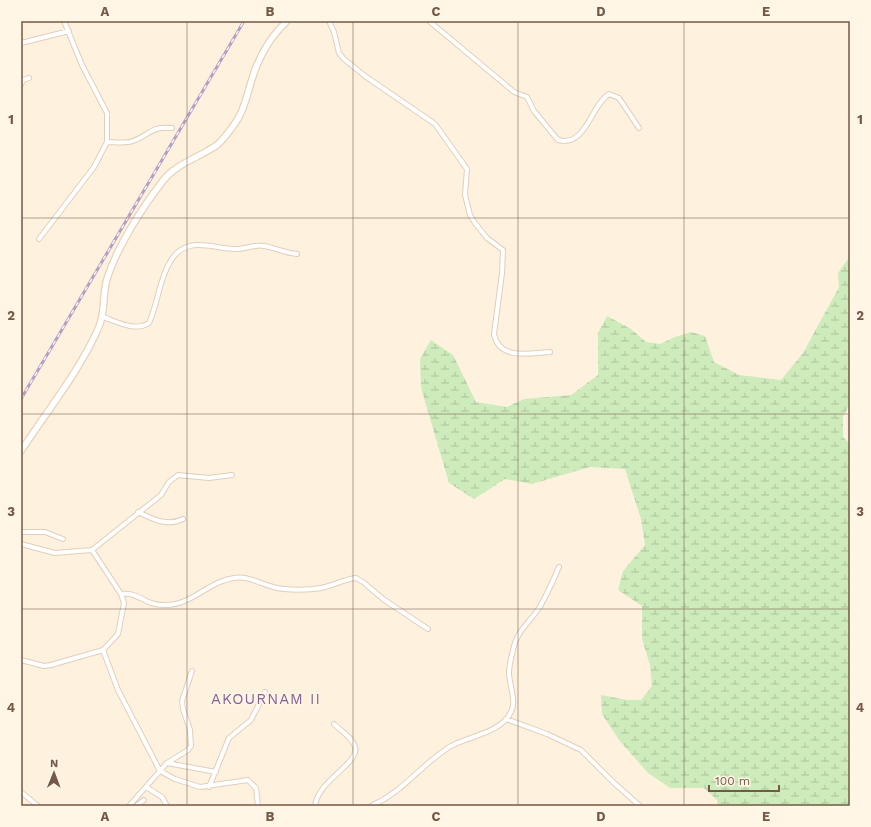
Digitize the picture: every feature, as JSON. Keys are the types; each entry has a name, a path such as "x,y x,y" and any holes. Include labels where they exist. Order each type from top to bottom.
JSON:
{"street":[{"path":"39,239 94,167 107,142 107,113 82,65 64,21"},
{"path":"21,451 78,367 103,317 103,297 107,279 114,261 138,219 163,181 172,171 217,144 228,133 245,104 261,54 276,32 287,21"},
{"path":"329,21 334,32 339,53 344,59 365,76 435,124 467,169 466,195 470,215 487,238 500,246 502,250 502,273 494,334 497,343 504,350 511,353 550,352"},
{"path":"429,21 514,92 527,97 534,111 558,140 570,141 579,135 603,99 609,94 619,98 639,128"},
{"path":"21,43 69,31"},
{"path":"21,85 24,80 29,78"},
{"path":"107,142 127,143 134,141 151,130 163,127 172,128"},
{"path":"103,317 134,327 144,326 149,323 169,263 177,253 185,247 200,244 238,249 261,245 297,254"},
{"path":"21,544 55,553 92,550 125,526 138,512 161,495 169,482 178,475 209,478 232,476"},
{"path":"138,512 159,522 174,523 183,519"},
{"path":"21,532 45,532 63,539"},
{"path":"21,660 44,666 51,665 103,650 113,641 120,629 124,607 121,594 92,550"},
{"path":"372,806 402,788 430,759 452,746 487,731 506,720 512,712 513,704 509,673 518,635 540,606 559,567"},
{"path":"121,594 136,595 149,604 166,606 176,604 221,581 234,577 244,578 283,589 321,588 356,578 383,599 428,629"},
{"path":"103,650 118,690 160,771 169,777 186,784 209,787 242,779 248,780 256,788 258,806"},
{"path":"129,806 167,762 188,750 191,746 190,730 182,709 182,701 192,671"},
{"path":"209,787 229,738 252,720 265,692"},
{"path":"506,720 546,734 581,750 614,783 640,806"},
{"path":"315,806 321,788 348,764 353,758 355,750 353,742 334,724"},
{"path":"167,762 216,772"},
{"path":"146,786 162,797 167,806"},
{"path":"21,792 38,806"},
{"path":"136,806 144,800"}],"green space":[{"path":"850,256 850,404 843,417 843,437 850,444 850,806 718,806 717,800 704,788 670,788 648,773 619,740 602,714 601,695 627,700 641,700 652,686 650,665 642,639 642,606 618,590 623,571 645,545 641,519 625,469 590,467 532,484 505,479 474,499 449,483 421,388 420,359 431,340 453,355 476,402 507,407 524,399 571,395 598,375 598,333 607,316 631,329 646,342 660,344 691,332 705,336 714,362 739,375 781,380 803,353 839,287 838,273"}],"railway":[{"path":"21,399 244,21"}],"district":[{"name":"AKOURNAM II","path":"266,699"}]}
